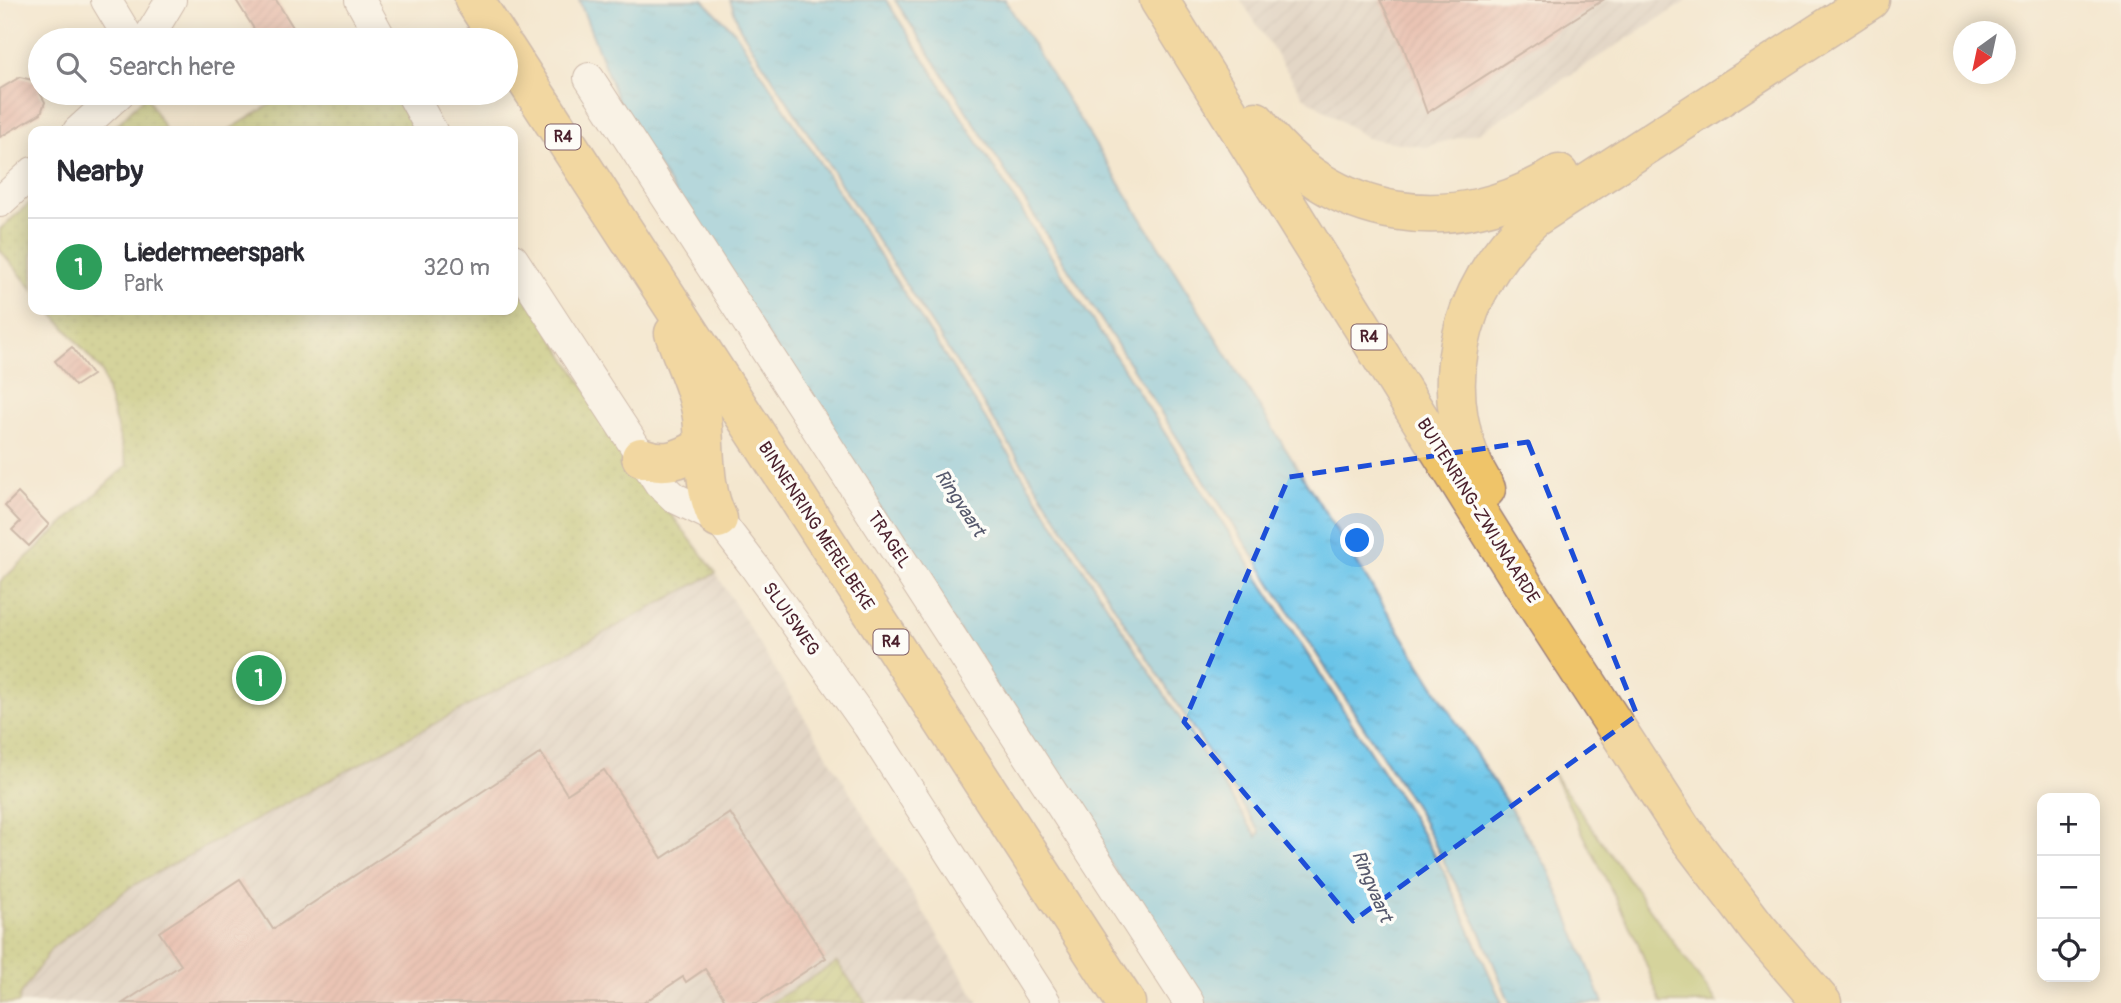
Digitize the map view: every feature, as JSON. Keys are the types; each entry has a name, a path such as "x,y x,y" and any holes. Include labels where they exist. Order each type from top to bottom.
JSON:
{"highway":[{"path":"474,0 492,28"},
{"name":"BUITENRING-ZWIJNAARDE","path":"1159,0 1524,586 1682,829 1758,929 1822,1003"},
{"path":"1214,88 1249,111 1270,140 1318,181 1352,198 1384,209 1421,215 1458,213 1517,198 1549,180 1828,0"},
{"path":"1524,586 1525,550 1480,479 1462,429 1455,384 1461,334 1480,283 1512,237 1534,218 1870,0"},
{"name":"BINNENRING MERELBEKE","path":"518,67 1126,1003"},
{"name":"R4","path":"657,281 702,416 702,447 713,508 718,519"},
{"path":"641,457 659,463 679,460 702,447"}],"street":[{"path":"106,0 123,28"},
{"path":"154,28 172,0"},
{"path":"360,0 375,28"},
{"name":"TRAGEL","path":"589,78 1189,1003"},
{"path":"84,126 107,105"},
{"path":"418,105 429,126"},
{"path":"0,202 28,177"},
{"name":"SLUISWEG","path":"518,267 659,484 675,498 718,519 867,726 1046,1003"}],"highlighted area":[{"path":"1528,442 1637,715 1353,921 1184,722 1289,477"}],"shaded area":[{"path":"1241,0 1688,0 1480,132 1425,147 1367,138 1303,96"},
{"path":"716,573 979,1003 866,1003 837,962 770,1003 19,1003 20,995 52,948 132,886"}],"green space":[{"path":"136,105 152,105 163,126 116,126"},
{"path":"269,105 404,105 418,126 235,126"},
{"path":"28,204 28,284 0,250 0,229"},
{"path":"518,283 638,471 716,573 132,886 52,948 20,995 19,1003 0,1003 0,582 127,465 102,372 54,315 518,315"},
{"path":"1552,772 1717,1003 1661,1003 1638,943"},
{"path":"837,962 866,1003 770,1003"}],"water":[{"name":"Ringvaart","path":"579,0 703,0 735,32 1257,837 1260,832 740,28 730,0 886,0 1409,812 1443,870 1502,1003 1201,1003 622,111"},
{"path":"895,0 1005,0 1550,872 1603,1003 1510,1003 1480,931 1416,808"}],"building":[{"path":"236,0 276,0 294,28 254,28"},
{"path":"1380,0 1603,0 1427,113 1403,46"},
{"path":"20,77 28,79 28,105 44,105 41,113 0,137 0,89"},
{"path":"72,347 92,375 75,386 55,361"},
{"path":"18,493 49,525 29,546 12,530 20,522 5,506"},
{"path":"541,753 567,794 604,770 662,858 730,813 826,958 757,1003 727,1003 705,969 686,982 683,977 643,1003 123,1003 181,965 159,932 240,879 273,929"}],"place":[{"name":"Liedermeerspark","path":"259,678"}]}
